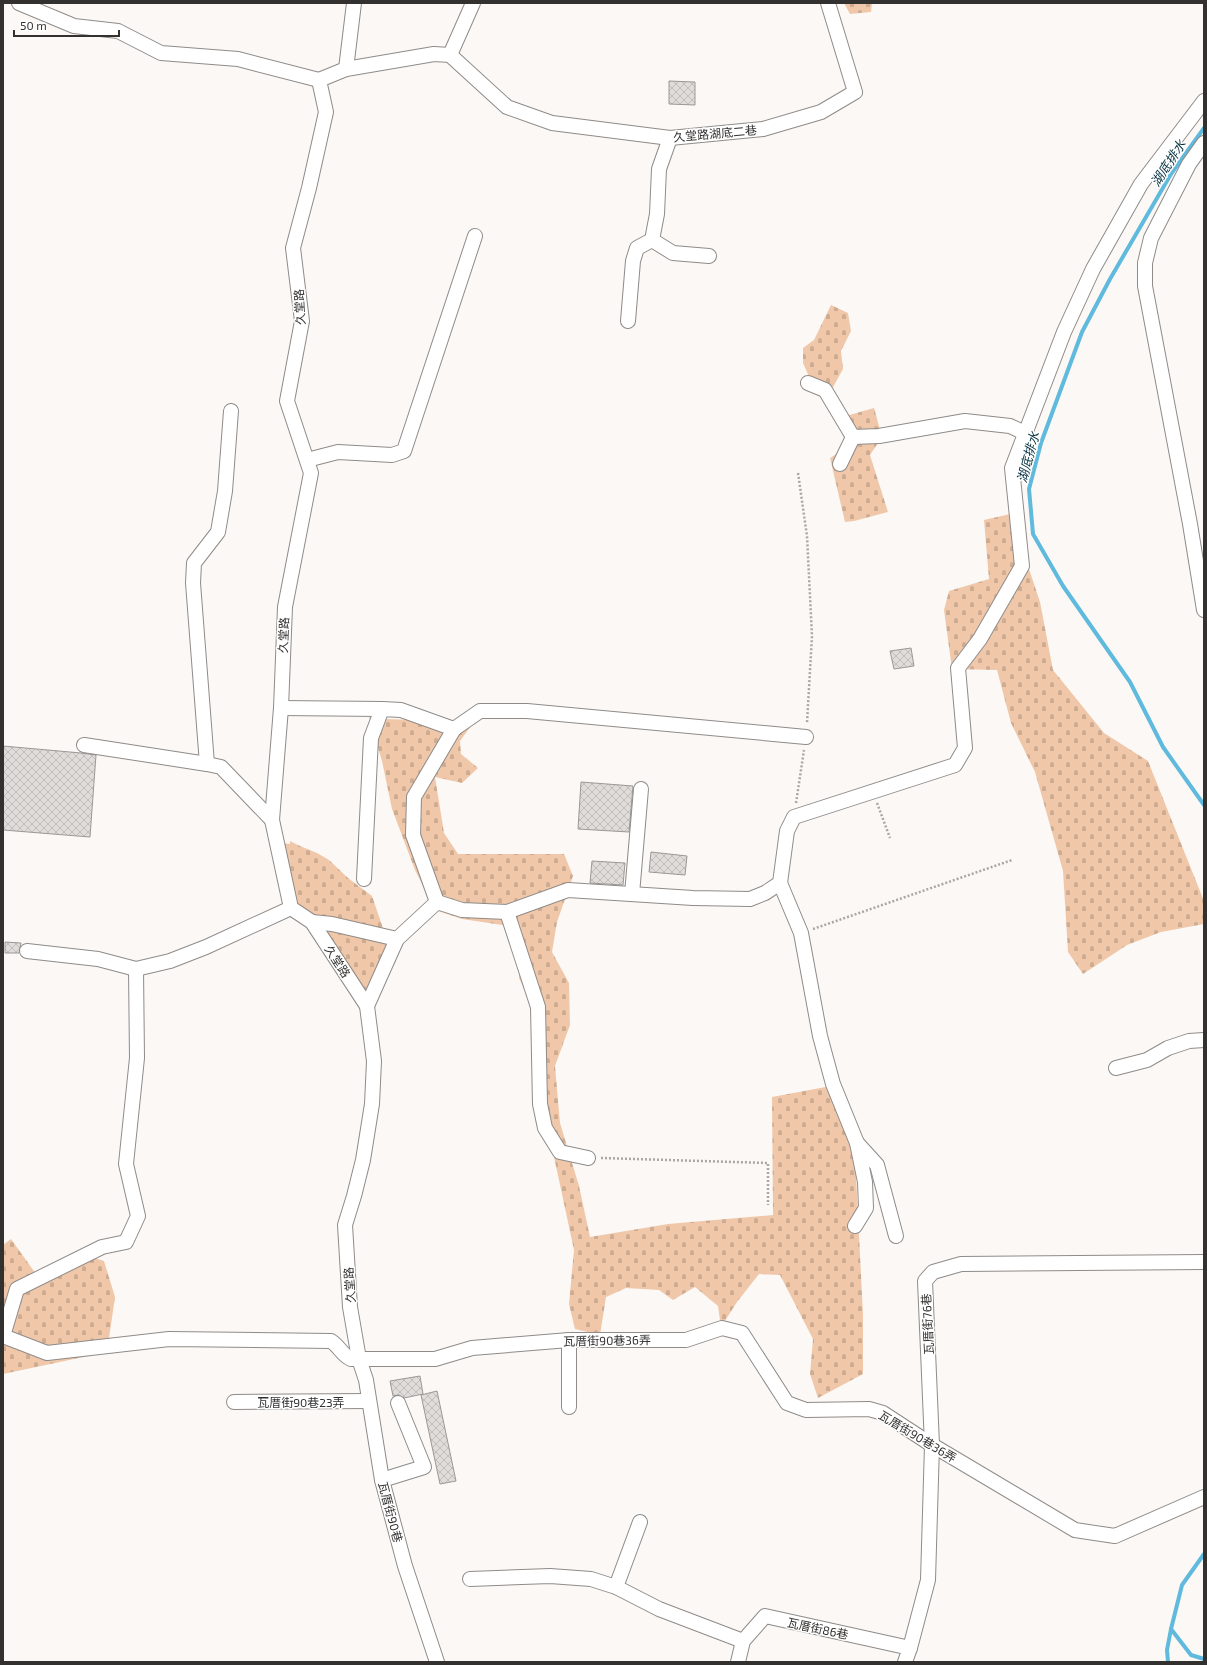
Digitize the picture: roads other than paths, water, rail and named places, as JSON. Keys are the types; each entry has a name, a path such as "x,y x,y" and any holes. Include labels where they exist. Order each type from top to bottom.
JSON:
{"street":[{"path":"19,3 74,26 118,31 161,53 238,59 319,80 346,69 434,54 450,55 473,3"},
{"path":"346,69 354,3"},
{"name":"久堂路湖底二巷","path":"450,55 507,107 552,123 670,138 763,129 821,112 855,92 828,3"},
{"name":"久堂路","path":"319,80 326,112 309,188 293,248 302,321 287,401 311,473 285,607 281,708 272,820 291,908 312,922 366,1006 374,1061 372,1104 363,1160 345,1225 350,1307 359,1359"},
{"path":"855,1226 866,1208 865,1182 857,1143 834,1084 820,1036 801,933 780,882 787,831 794,817 955,765 965,748 958,668 980,639 1022,566 1012,468 1064,332 1093,269 1141,184 1204,101"},
{"path":"652,240 657,214 659,169 670,138"},
{"path":"1204,143 1189,164 1150,238 1145,263 1145,286 1190,524 1204,610"},
{"path":"307,460 338,452 392,455 404,452 475,236"},
{"path":"652,240 673,253 709,256"},
{"path":"628,321 633,261 637,248 652,240"},
{"path":"808,383 825,390 853,437"},
{"path":"207,764 193,583 194,562 218,532 225,490 231,411"},
{"path":"853,437 879,436 965,421 1010,426 1025,433"},
{"path":"840,464 853,437"},
{"path":"281,708 401,710 454,729"},
{"path":"364,879 371,738 382,709"},
{"path":"437,902 413,835 414,797 454,729 480,711 527,711 806,737"},
{"path":"84,745 221,767 272,820"},
{"path":"632,894 641,789"},
{"path":"437,902 462,910 507,912 568,890 750,900 765,893 780,882"},
{"path":"366,1006 397,940 437,902"},
{"path":"27,951 98,959 136,969 170,961 206,947 291,908"},
{"path":"507,912 538,1007 540,1104 545,1128 560,1152 588,1158"},
{"path":"312,922 332,924 397,940"},
{"path":"136,969 138,1058 126,1164 138,1216 126,1242 102,1247 17,1289 3,1336 47,1353 168,1339 331,1342 338,1346 345,1357 359,1359"},
{"path":"1116,1068 1147,1060 1168,1048 1189,1041 1204,1040"},
{"path":"857,1143 878,1165 896,1236"},
{"name":"瓦厝街76巷","path":"910,1648 928,1580 932,1445 925,1281 933,1272 961,1264 1204,1262"},
{"name":"瓦厝街90巷36弄","path":"359,1359 435,1359 472,1348 569,1340 686,1340 722,1328 742,1333 787,1403 806,1410 869,1409 883,1413 932,1445 1075,1530 1114,1536 1204,1497"},
{"path":"569,1340 569,1408"},
{"name":"瓦厝街90巷","path":"359,1359 366,1380 382,1480 405,1566 437,1662"},
{"name":"瓦厝街90巷23弄","path":"234,1402 369,1401"},
{"path":"382,1480 424,1467 398,1403"},
{"path":"616,1587 640,1522"},
{"path":"470,1578 564,1577 592,1579 616,1587 659,1609 743,1641"},
{"name":"瓦厝街86巷","path":"738,1662 743,1641 765,1616 910,1648"},
{"path":"905,1662 910,1648"}],"waterway":[{"name":"湖底排水","path":"1204,128 1171,174 1110,279 1082,332 1041,443 1029,489 1033,534 1063,586 1130,682 1163,747 1204,805"},
{"name":"湖底排水","path":"1204,1554 1182,1585 1171,1629 1191,1655 1204,1659"},
{"path":"1168,1662 1167,1650 1171,1629"}]}
